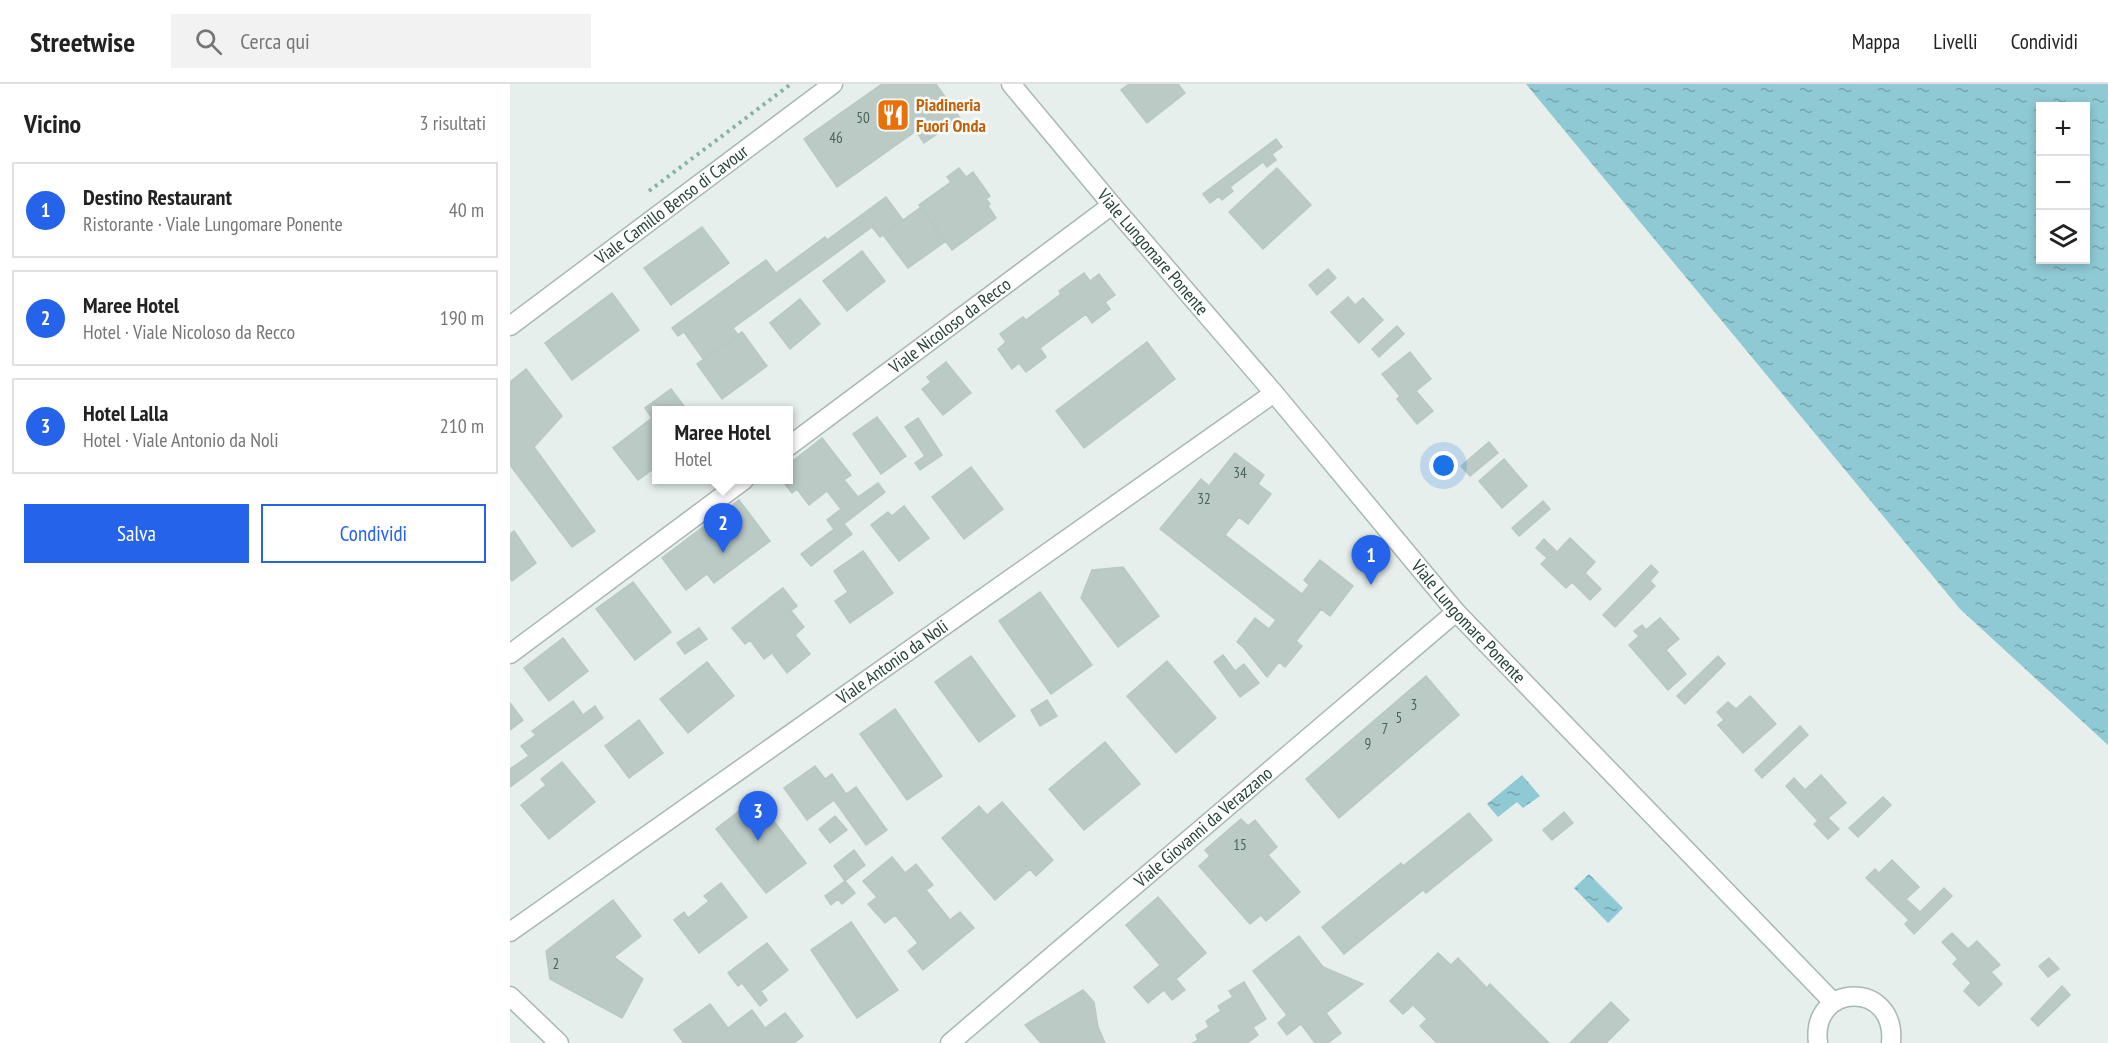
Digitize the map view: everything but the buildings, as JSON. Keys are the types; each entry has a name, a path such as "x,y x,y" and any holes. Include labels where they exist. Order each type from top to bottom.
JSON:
{"street":[{"name":"Viale Camillo Benso di Cavour","path":"510,326 833,84"},
{"name":"Viale Lungomare Ponente","path":"1011,84 1274,393 1456,612 1833,1002"},
{"name":"Viale Nicoloso da Recco","path":"793,443 1112,205"},
{"name":"Viale Antonio da Noli","path":"510,932 1274,393"},
{"path":"510,654 739,484"},
{"name":"Viale Giovanni da Verazzano","path":"950,1043 1456,612"},
{"path":"510,996 556,1041"},
{"path":"1818,1043 1816,1032 1824,1011 1833,1002 1845,997 1858,996 1871,999 1882,1007 1893,1031 1891,1043"}],"water":[{"path":"1526,84 2108,84 2108,745 1960,609"},
{"path":"1522,775 1540,796 1523,808 1517,802 1498,817 1487,804"},
{"path":"1589,874 1623,908 1608,923 1574,888"}],"place":[{"name":"Piadineria Fuori Onda","path":"893,115"},
{"name":"Maree Hotel","path":"723,553"},
{"name":"Destino Restaurant","path":"1371,585"},
{"name":"Hotel Lalla","path":"758,841"}]}
